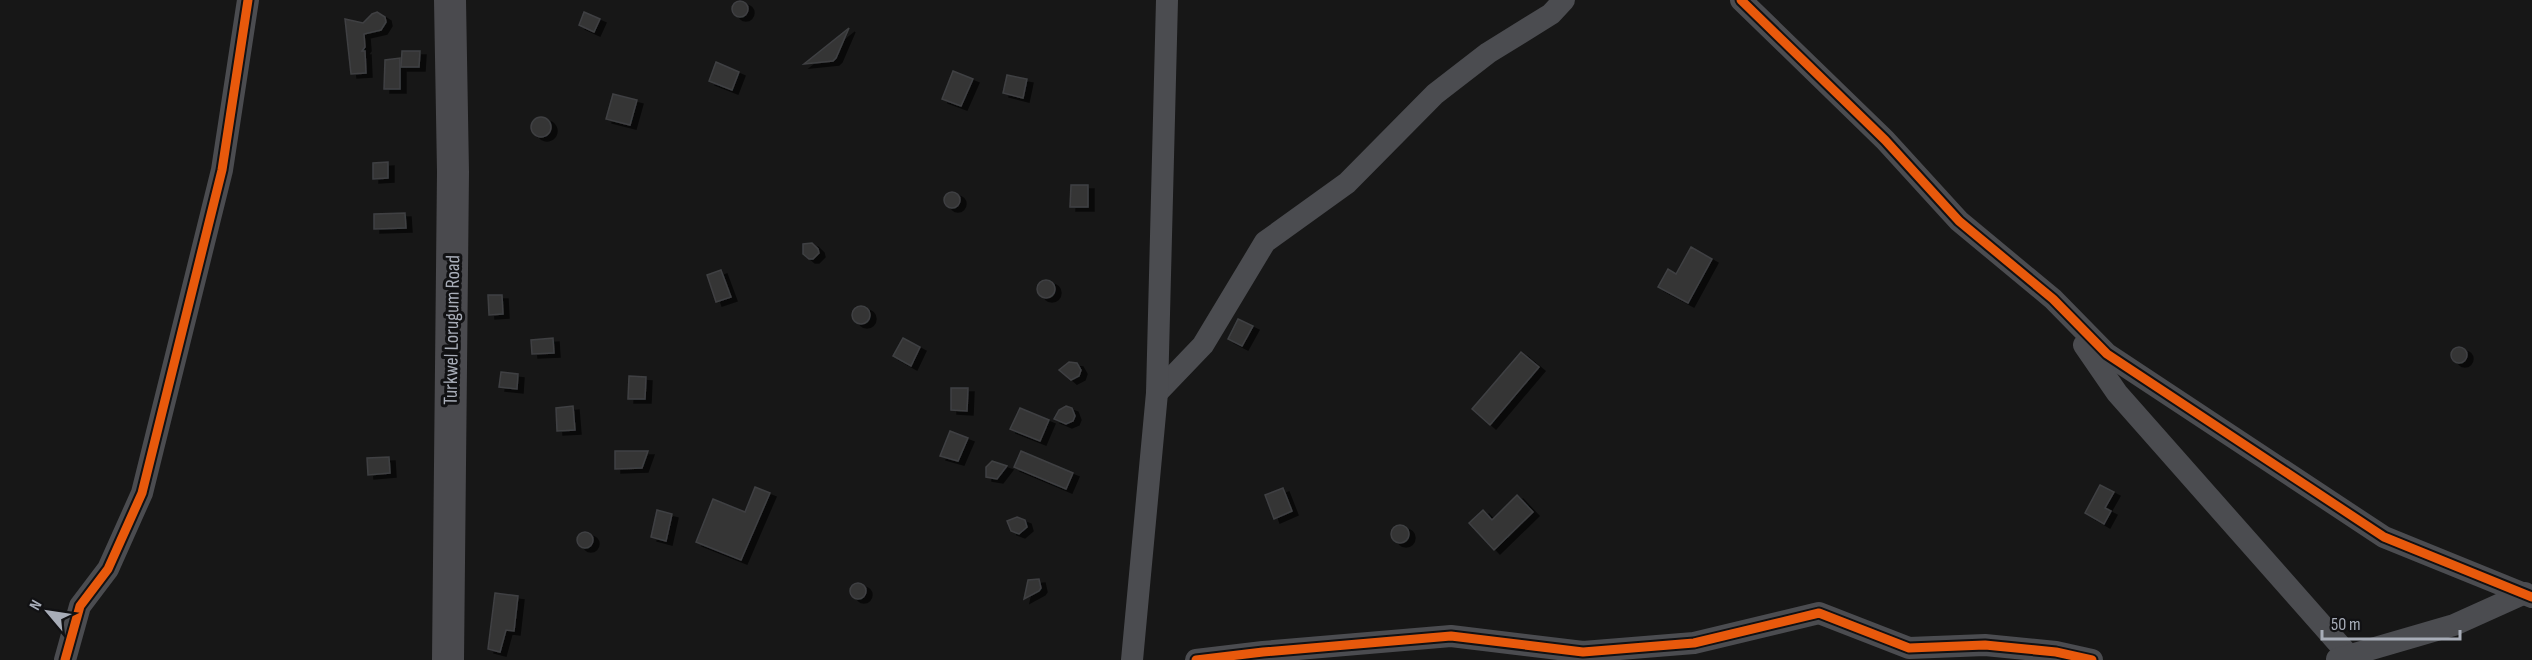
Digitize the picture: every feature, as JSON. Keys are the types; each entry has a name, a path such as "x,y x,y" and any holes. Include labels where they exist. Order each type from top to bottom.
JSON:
{"main road":[{"name":"Turkwel Lorugum Road","path":"448,660 453,172 450,0"}],"street":[{"path":"65,660 80,606 108,569 142,494 222,170 248,0"},
{"path":"1132,660 1157,393 1167,0"},
{"path":"1157,393 1203,345 1265,242 1347,183 1435,94 1488,53 1551,14 1564,0"},
{"path":"1741,0 1885,140 1959,221 2053,299 2107,354 2384,537 2528,595"},
{"path":"2053,299 2117,393 2345,658 2454,625 2528,595"},
{"path":"1196,660 1451,636 1583,652 1694,643 1819,613 1909,648 1985,645 2056,652 2092,660"}],"building":[{"path":"740,1 748,9 740,17 732,9"},
{"path":"377,12 385,17 386,22 381,30 364,34 365,47 362,51 365,51 366,73 351,74 345,19 363,23"},
{"path":"584,12 600,19 594,32 579,25"},
{"path":"849,28 833,61 804,64"},
{"path":"402,51 420,51 419,67 401,67"},
{"path":"400,58 400,89 384,89 385,60"},
{"path":"716,62 739,72 732,90 709,81"},
{"path":"953,71 973,79 961,106 942,99"},
{"path":"1007,75 1027,79 1023,98 1003,93"},
{"path":"613,94 637,100 630,125 606,119"},
{"path":"541,117 548,120 551,127 548,134 541,137 534,134 531,127 534,120"},
{"path":"388,162 388,178 373,179 373,163"},
{"path":"1071,185 1088,185 1088,207 1070,207"},
{"path":"952,192 960,200 952,208 944,200"},
{"path":"405,213 406,228 374,229 374,214"},
{"path":"812,243 819,253 813,259 809,259 803,254 803,244"},
{"path":"1691,247 1712,259 1688,303 1658,287 1668,269 1676,274"},
{"path":"721,270 731,297 716,302 707,275"},
{"path":"1046,280 1052,283 1055,289 1052,295 1046,298 1040,295 1037,289 1040,283"},
{"path":"488,295 502,295 503,314 489,315"},
{"path":"861,306 867,309 870,315 867,321 861,324 855,321 852,315 855,309"},
{"path":"1238,319 1253,326 1242,346 1228,339"},
{"path":"553,338 554,353 532,354 531,340"},
{"path":"903,338 920,347 911,366 893,356"},
{"path":"2459,347 2467,355 2459,363 2451,355"},
{"path":"1521,352 1539,367 1490,425 1472,409"},
{"path":"1069,362 1077,363 1081,370 1079,376 1071,380 1059,370"},
{"path":"501,372 518,374 517,389 499,387"},
{"path":"629,376 646,377 645,399 628,399"},
{"path":"951,388 968,388 967,411 951,410"},
{"path":"573,406 575,430 557,431 556,408"},
{"path":"1066,406 1072,408 1075,416 1073,421 1066,424 1054,419 1059,410"},
{"path":"1020,408 1049,420 1040,441 1010,429"},
{"path":"950,431 968,438 958,461 940,456"},
{"path":"615,451 648,451 642,468 615,469"},
{"path":"1021,451 1073,473 1066,489 1014,467"},
{"path":"389,457 390,473 368,475 367,458"},
{"path":"992,461 1007,466 997,479 986,477 986,467"},
{"path":"2100,485 2114,492 2105,508 2111,511 2104,524 2085,513"},
{"path":"755,487 770,493 741,560 696,542 713,499 745,512"},
{"path":"1283,488 1292,511 1274,519 1265,495"},
{"path":"1517,495 1533,512 1494,550 1469,523 1483,510 1492,520"},
{"path":"657,510 672,514 666,541 651,537"},
{"path":"1017,517 1025,520 1027,527 1019,534 1011,531 1007,521"},
{"path":"1396,525 1404,525 1409,530 1407,541 1396,543 1391,538 1391,530"},
{"path":"585,532 593,540 585,548 577,540"},
{"path":"1039,579 1041,588 1039,591 1024,599 1028,580"},
{"path":"855,583 861,583 866,591 864,597 855,599 850,594 850,588"},
{"path":"495,593 518,596 514,631 506,630 500,652 488,649"}],"cycle path":[{"path":"65,660 80,606 108,569 142,493 222,170 248,0"},
{"path":"1741,0 1885,140 1959,221 2053,299 2107,354 2384,537 2532,597"},
{"path":"1196,660 1451,636 1583,652 1694,643 1819,613 1909,648 1985,645 2056,652 2092,660"}]}
